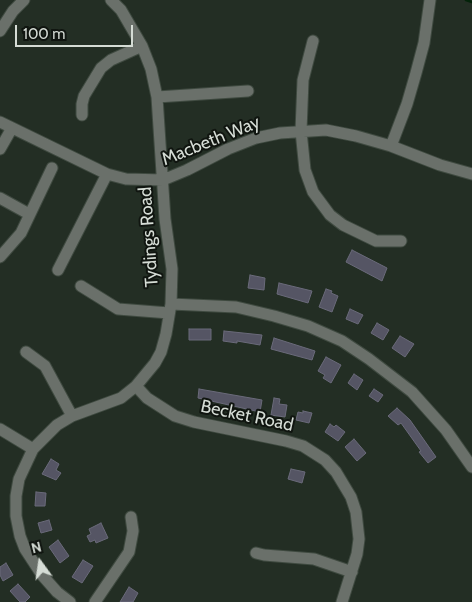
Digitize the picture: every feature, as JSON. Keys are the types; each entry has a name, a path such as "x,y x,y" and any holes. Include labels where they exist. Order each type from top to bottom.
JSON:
{"street":[{"path":"0,31 13,11 24,0"},
{"name":"Tydings Road","path":"70,602 57,592 42,575 25,549 16,516 16,496 19,479 33,449 58,425 72,416 121,398 136,386 155,363 161,352 170,308 172,269 165,219 157,97 142,46 121,10 112,0"},
{"path":"391,146 408,104 424,43 430,0"},
{"path":"313,41 303,80 301,131 302,152 312,192 330,215 343,226 376,241 401,241"},
{"path":"82,115 84,96 101,68 111,60 142,46"},
{"path":"157,97 248,91"},
{"name":"Macbeth Way","path":"0,122 107,174 126,179 163,180 256,138 280,133 326,130 391,146 440,165 472,174"},
{"path":"0,149 12,128"},
{"path":"0,257 21,233 52,168"},
{"path":"58,270 107,174"},
{"path":"0,198 30,214"},
{"path":"81,286 118,309 170,308"},
{"name":"Tydings Road","path":"170,308 236,307 308,326 342,342 369,359 412,392 446,430 472,467"},
{"path":"26,352 45,366 72,416"},
{"name":"Becket Road","path":"136,386 160,408 174,416 194,422 286,440 303,446 325,460 345,485 356,512 359,539 357,554 342,602"},
{"path":"0,428 33,449"},
{"path":"96,602 129,552 134,531 132,517"},
{"path":"256,553 314,559 352,572"}],"building":[{"path":"352,250 387,268 382,281 346,262"},
{"path":"250,275 265,278 264,290 248,288"},
{"path":"279,283 312,291 308,303 277,294"},
{"path":"326,289 338,296 332,312 319,307"},
{"path":"350,309 363,315 358,324 346,319"},
{"path":"377,323 389,330 383,340 371,333"},
{"path":"189,329 211,329 211,340 189,340"},
{"path":"224,331 262,335 260,345 237,341 237,343 223,341"},
{"path":"400,336 414,344 405,357 392,348"},
{"path":"274,338 315,351 312,360 271,349"},
{"path":"326,357 341,365 331,383 323,378 325,375 318,371"},
{"path":"354,374 363,380 357,390 348,383"},
{"path":"199,389 262,400 260,412 198,398"},
{"path":"374,389 383,395 378,402 369,396"},
{"path":"274,398 280,399 279,404 287,405 285,417 271,415"},
{"path":"397,408 410,420 436,457 428,463 401,423 398,425 388,416"},
{"path":"303,411 312,413 309,423 296,420 298,412 303,413"},
{"path":"330,424 334,427 336,425 345,432 338,441 325,432"},
{"path":"354,439 366,453 357,461 345,447"},
{"path":"51,459 59,464 56,470 61,473 56,480 42,474"},
{"path":"291,469 305,472 302,483 288,479"},
{"path":"36,492 46,493 45,506 35,506"},
{"path":"49,520 52,530 41,533 38,523"},
{"path":"101,523 108,538 96,543 95,540 90,542 87,536 91,534 89,529"},
{"path":"58,540 69,556 60,563 49,547"},
{"path":"83,560 93,566 82,583 72,577"},
{"path":"6,563 13,575 3,581 0,575 0,567"},
{"path":"18,584 30,597 25,602 20,602 10,591"},
{"path":"129,587 138,593 133,602 120,602"}],"waterway":[{"path":"466,0 472,2"}]}
